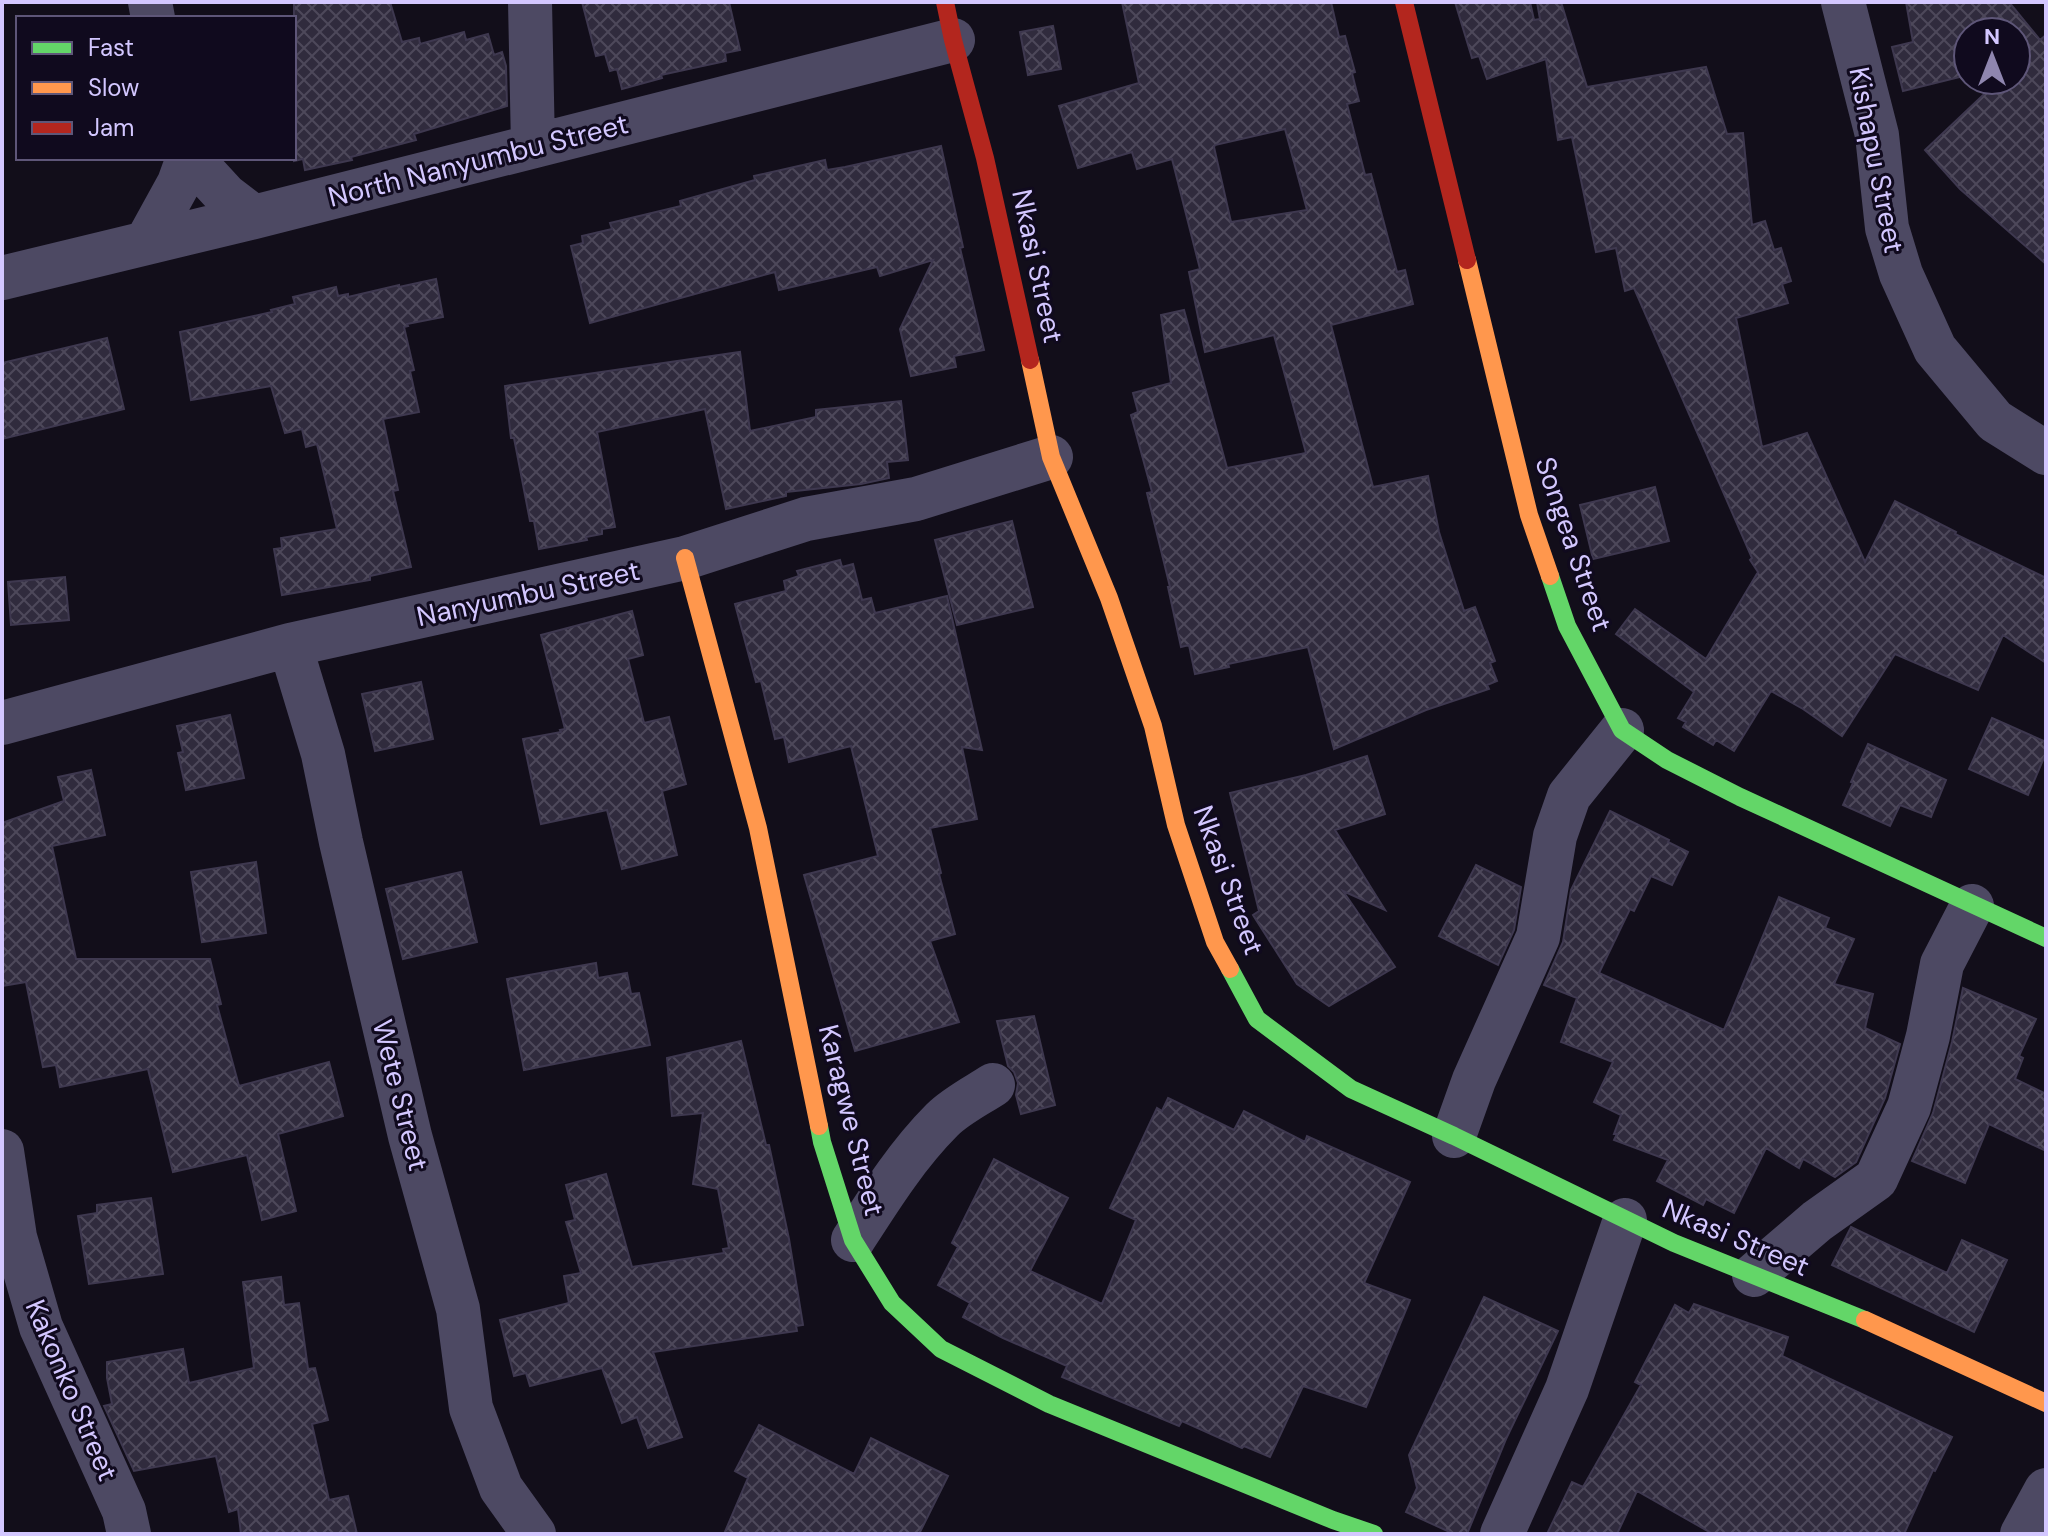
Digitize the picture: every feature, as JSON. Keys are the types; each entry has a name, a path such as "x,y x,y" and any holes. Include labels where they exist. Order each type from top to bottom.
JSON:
{"street":[{"path":"530,2 533,146"},
{"name":"Songea Street","path":"1404,2 1529,515 1567,626 1622,730 1667,760 1728,791 2046,938"},
{"name":"Kishapu Street","path":"1843,2 1877,135 1887,228 1901,274 1935,349 1995,421 2046,453"},
{"name":"North Nanyumbu Street","path":"2,278 533,146 949,21"},
{"name":"Nkasi Street","path":"949,21 985,158 1051,457 1109,598 1153,726 1176,825 1215,942 1257,1019 1351,1089 1674,1243 1887,1329 2046,1403"},
{"path":"146,243 188,160"},
{"path":"191,160 225,195 254,217"},
{"name":"Nanyumbu Street","path":"2,723 290,645 685,558 806,519 916,499 1051,457"},
{"name":"Karagwe Street","path":"685,558 758,828 822,1142 853,1240 892,1303 941,1349 1049,1404 1374,1534"},
{"name":"Wete Street","path":"290,645 323,754 410,1136 458,1309 471,1408 501,1488 534,1534"},
{"path":"1454,1136 1479,1068 1538,937 1555,836 1569,796 1622,730"},
{"path":"1754,1275 1817,1221 1876,1179 1909,1107 1928,1036 1942,964 1972,906"},
{"path":"853,1240 887,1186 944,1118 993,1085"},
{"name":"Kakonko Street","path":"2,1151 15,1237 41,1327 124,1511 129,1534"},
{"path":"1502,1534 1567,1389 1625,1220"},
{"path":"2022,1534 2046,1490"}],"building":[{"path":"294,2 390,2 402,42 419,38 420,44 464,32 466,40 488,34 494,55 502,52 506,66 507,106 414,134 416,140 351,157 352,160 305,170 303,159 294,161"},
{"path":"582,2 729,2 740,50 725,53 726,61 661,75 662,78 622,89 617,69 610,71 605,54 596,56"},
{"path":"1122,2 1331,2 1339,37 1345,36 1355,72 1352,73 1359,101 1347,104 1365,175 1371,174 1397,272 1405,270 1413,304 1331,325 1373,487 1428,476 1439,532 1464,611 1475,607 1495,661 1490,663 1497,681 1487,685 1489,689 1426,710 1334,749 1308,647 1195,674 1189,645 1181,647 1147,493 1152,492 1131,415 1138,412 1133,393 1171,383 1161,315 1184,310 1227,468 1306,453 1274,335 1205,352 1189,272 1200,269 1172,159 1137,169 1132,152 1078,168 1059,106 1139,83","holes":["1285,129 1307,210 1231,222 1215,145"]},
{"path":"1455,2 1530,2 1534,20 1540,19 1537,2 1561,2 1587,87 1706,67 1727,134 1743,133 1752,225 1765,221 1774,250 1781,248 1791,281 1782,284 1788,303 1736,318 1762,447 1807,433 1865,562 1895,501 2046,578 2046,663 2003,635 1978,690 1895,654 1842,736 1771,691 1734,751 1716,740 1713,745 1683,727 1686,722 1678,718 1694,692 1616,634 1635,609 1706,659 1758,572 1750,560 1752,558 1634,288 1625,291 1616,248 1596,252 1572,137 1558,140 1546,59 1487,79 1479,56 1472,58"},
{"path":"1906,2 2009,2 2020,16 1952,16 1952,79 1903,91 1892,47 1913,42"},
{"path":"1053,26 1061,69 1028,75 1020,32"},
{"path":"2032,30 2040,40 2046,35 2046,264 1960,189 1925,150 1982,96 2032,96"},
{"path":"941,146 963,247 960,248 984,350 954,356 956,367 911,376 900,329 933,260 880,276 877,267 779,290 775,272 590,323 571,246 583,243 582,236 612,229 610,223 681,206 680,201 755,180 754,176 825,160 827,170"},
{"path":"436,279 443,317 404,327 419,412 383,419 398,490 393,491 411,567 370,576 370,580 282,595 274,549 282,548 281,538 337,529 317,444 306,447 302,429 285,433 271,386 191,400 180,332 272,312 295,304 293,297 336,287 338,296 348,294 348,297"},
{"path":"107,338 124,409 2,439 2,363"},
{"path":"740,352 750,431 816,417 816,410 901,401 908,460 887,462 889,478 786,492 786,496 726,509 705,409 597,432 615,527 602,529 602,534 586,537 587,540 539,549 534,521 530,521 514,438 511,438 505,386"},
{"path":"1655,487 1669,541 1593,559 1580,505"},
{"path":"1012,521 1033,607 957,625 935,540"},
{"path":"840,560 842,567 853,564 862,600 871,598 875,613 947,596 982,750 962,747 977,819 930,828 955,934 930,941 959,1022 855,1051 804,875 878,856 851,746 789,762 784,737 775,739 761,681 756,682 735,604 786,591 784,581 799,576 797,571"},
{"path":"65,577 69,620 11,625 8,582"},
{"path":"632,611 643,655 628,659 644,723 669,717 686,784 662,791 677,855 622,869 607,810 541,824 523,739 565,729 541,635"},
{"path":"421,682 433,739 375,751 362,694"},
{"path":"230,715 244,778 186,790 178,753 183,752 177,726"},
{"path":"1992,718 2046,742 2046,753 2028,795 1969,769"},
{"path":"1868,744 1946,780 1931,817 1900,805 1890,826 1843,805"},
{"path":"1367,756 1385,814 1335,830 1385,910 1343,891 1395,967 1329,1006 1297,984 1253,915 1259,911 1230,793 1306,775"},
{"path":"91,770 105,835 52,846 76,959 210,959 221,1004 217,1005 239,1086 329,1062 343,1116 278,1134 296,1211 262,1220 247,1155 173,1172 148,1069 60,1087 56,1065 43,1067 26,982 2,986 2,823 64,801 58,777"},
{"path":"1610,811 1688,852 1672,885 1651,876 1634,911 1630,909 1599,973 1724,1030 1779,897 1829,918 1825,928 1854,939 1834,984 1873,994 1865,1028 1900,1044 1885,1098 1856,1162 1835,1177 1803,1159 1799,1168 1766,1148 1734,1213 1706,1199 1703,1205 1657,1181 1668,1160 1614,1140 1621,1115 1594,1102 1613,1062 1561,1042 1577,998 1544,985 1563,942 1571,890"},
{"path":"256,862 266,933 202,942 191,872"},
{"path":"1476,865 1521,887 1514,930 1498,965 1439,936"},
{"path":"461,872 477,942 403,959 386,889"},
{"path":"596,963 598,978 627,973 631,994 639,993 650,1045 524,1070 507,979"},
{"path":"1963,988 2036,1019 2019,1056 2023,1058 2015,1079 2046,1094 2046,1151 1989,1124 1965,1183 1912,1161 1933,1113"},
{"path":"1034,1016 1055,1105 1021,1114 1016,1095 1018,1083 1008,1066 997,1021"},
{"path":"741,1041 766,1145 769,1145 803,1325 796,1326 797,1331 653,1352 682,1437 648,1448 637,1417 622,1423 602,1368 530,1386 526,1373 514,1376 500,1320 569,1303 564,1276 581,1273 566,1222 575,1220 566,1185 606,1174 632,1267 724,1253 723,1249 729,1248 718,1189 693,1184 703,1113 672,1116 667,1058"},
{"path":"1168,1098 1234,1130 1244,1111 1305,1142 1307,1136 1410,1182 1364,1283 1410,1300 1366,1407 1303,1386 1270,1457 1182,1421 1179,1426 1062,1377 1067,1366 963,1317 970,1303 938,1285 958,1247 952,1243 994,1159 1068,1198 1030,1271 1102,1304 1136,1220 1110,1208 1157,1108 1162,1111"},
{"path":"151,1198 163,1274 89,1284 78,1216 97,1213 97,1205"},
{"path":"1851,1227 1947,1273 1962,1240 2007,1260 1974,1332 1832,1265"},
{"path":"281,1277 284,1305 299,1303 308,1369 315,1368 328,1420 312,1424 329,1500 348,1496 357,1534 241,1534 238,1509 229,1512 216,1456 134,1471 104,1406 112,1404 107,1362 183,1349 189,1383 254,1368 243,1282"},
{"path":"1484,1297 1558,1331 1506,1439 1467,1534 1454,1534 1406,1512 1417,1488 1409,1455"},
{"path":"1694,1304 1788,1337 1782,1356 1952,1437 1904,1534 1713,1534 1637,1491 1617,1534 1547,1534 1572,1482 1583,1487 1641,1385 1635,1382 1675,1305 1689,1313"},
{"path":"759,1425 854,1474 871,1438 948,1476 919,1534 724,1534 748,1478 735,1471"}],"traffic: fast":[{"path":"1550,576 1567,626 1622,730 1667,760 1740,797 2046,938"},
{"path":"1230,969 1257,1019 1351,1089 1674,1243 1865,1320"},
{"path":"819,1126 853,1240 892,1303 941,1349 1049,1404 1374,1534"}],"traffic: slow":[{"path":"1467,260 1529,515 1550,576"},
{"path":"1030,360 1051,457 1109,598 1153,726 1176,825 1215,942 1230,969"},
{"path":"685,558 758,828 819,1126"},
{"path":"1865,1320 2046,1403"}],"traffic: jam":[{"path":"945,2 985,158 1030,360"},
{"path":"1404,2 1467,260"}]}
